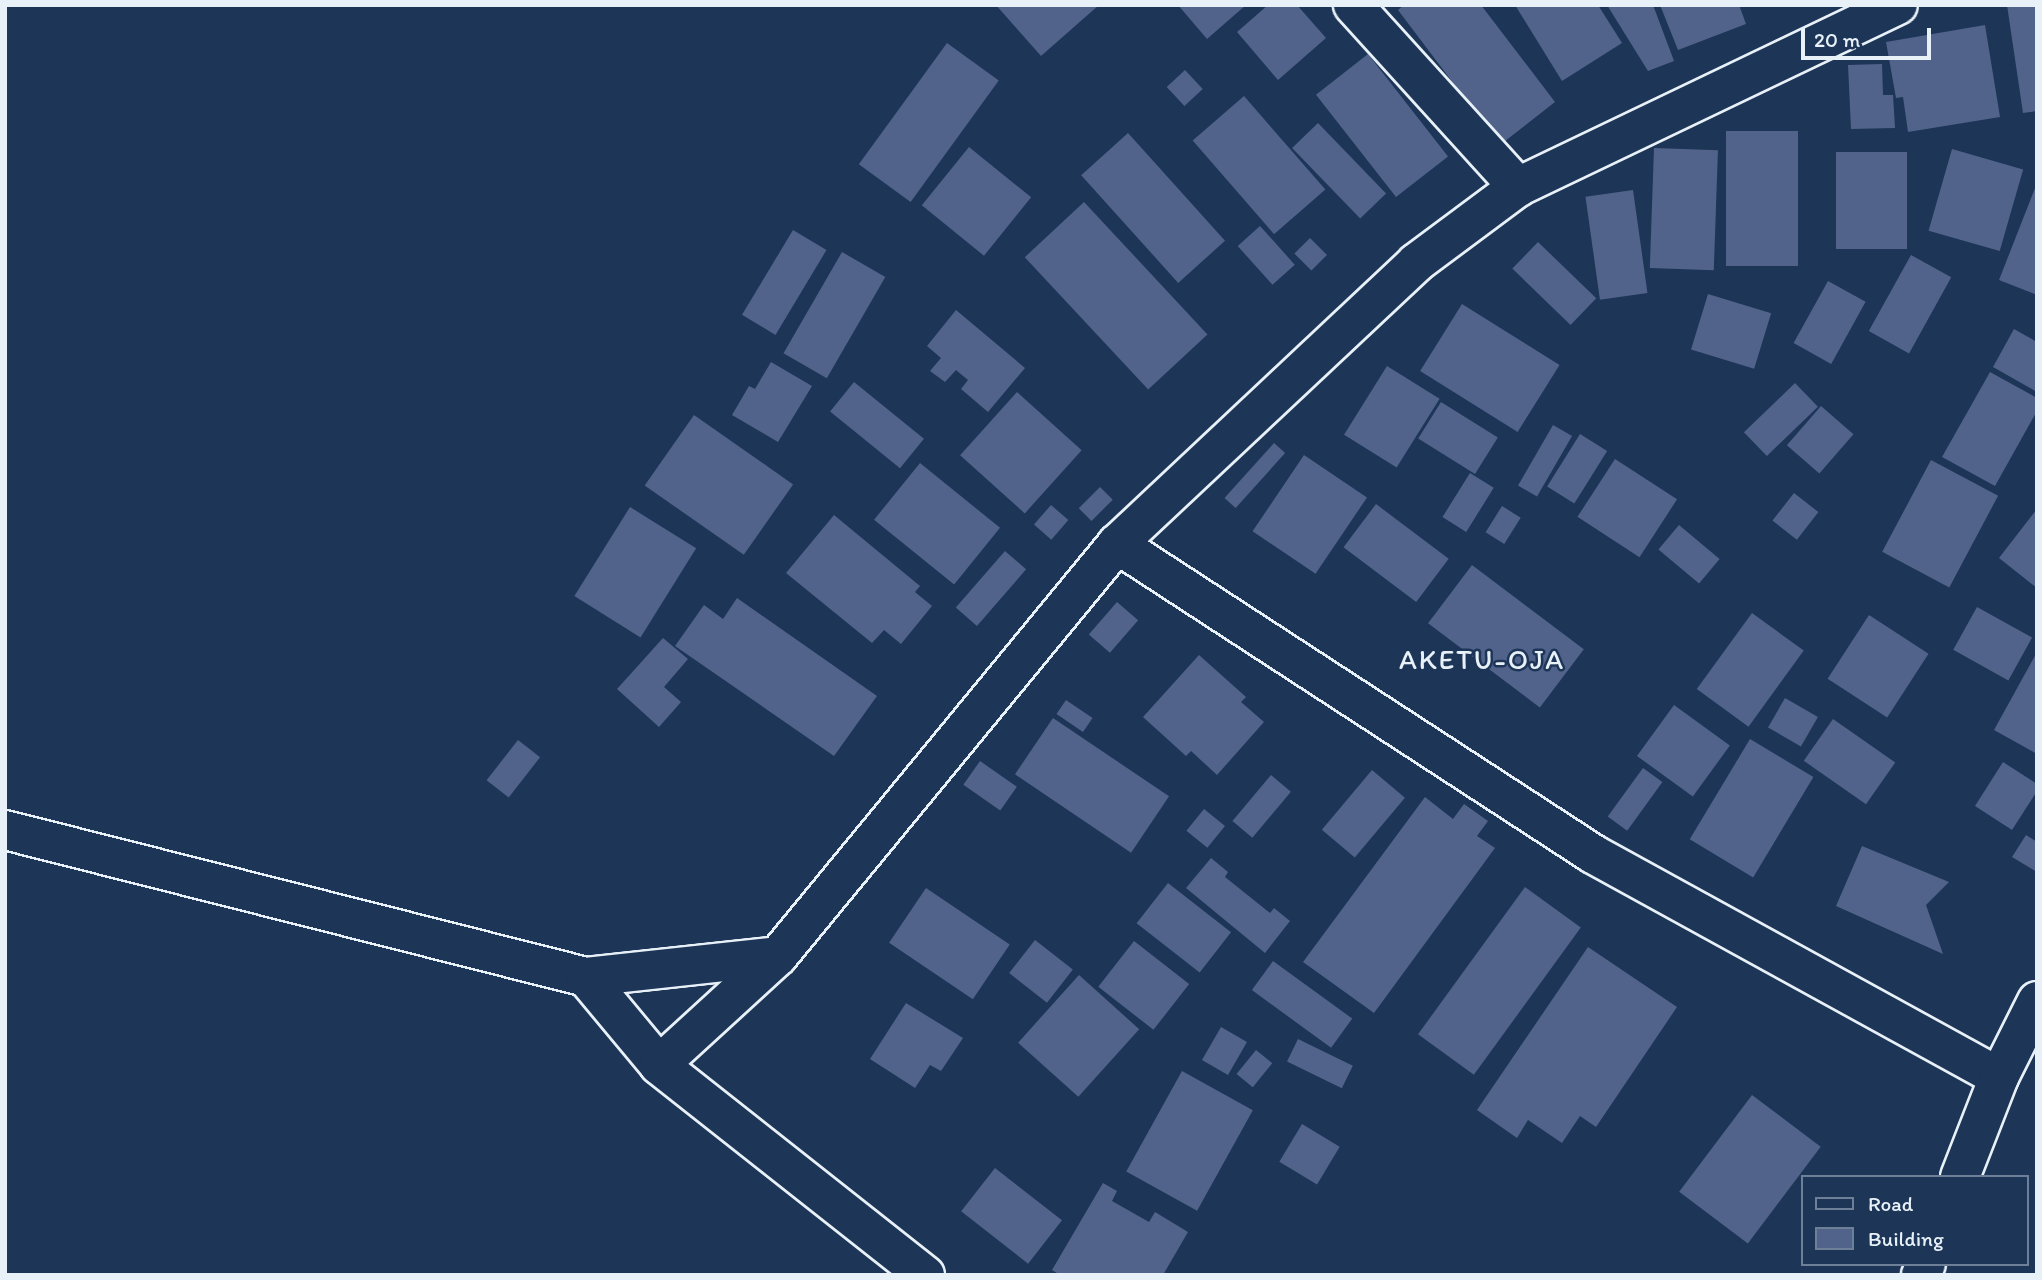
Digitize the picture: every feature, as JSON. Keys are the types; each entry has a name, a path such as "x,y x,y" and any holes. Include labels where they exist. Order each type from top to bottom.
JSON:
{"street":[{"path":"1353,5 1518,187"},
{"path":"659,1065 778,956 1117,544 1416,263 1518,187 1898,5"},
{"path":"1117,544 1593,854 1999,1077"},
{"path":"5,830 586,977 778,956"},
{"path":"586,977 659,1065 925,1275"},
{"path":"1961,1175 1999,1077 2037,1001"}],"building":[{"path":"996,5 1099,5 1041,56"},
{"path":"1178,5 1246,5 1207,39"},
{"path":"1268,5 1297,5 1326,38 1278,80 1237,32"},
{"path":"1404,5 1481,5 1555,102 1500,145 1398,10"},
{"path":"1515,5 1598,5 1622,43 1562,81"},
{"path":"1607,5 1653,5 1674,61 1648,71"},
{"path":"1660,5 1739,5 1746,24 1678,50"},
{"path":"2007,5 2037,5 2037,111 2023,113"},
{"path":"1985,25 2000,117 1908,132 1903,97 1896,98 1886,42"},
{"path":"947,43 999,81 911,202 859,164"},
{"path":"1368,54 1448,156 1396,197 1316,95"},
{"path":"1882,64 1883,95 1893,95 1895,128 1851,129 1848,65"},
{"path":"1185,70 1203,89 1184,106 1167,87"},
{"path":"1244,96 1325,190 1274,234 1193,141"},
{"path":"1318,123 1386,193 1360,219 1292,148"},
{"path":"1726,131 1798,131 1798,266 1726,266"},
{"path":"1128,133 1225,241 1178,283 1081,175"},
{"path":"969,147 1031,197 984,256 922,205"},
{"path":"1654,148 1718,150 1714,270 1650,268"},
{"path":"1952,149 2023,169 2000,251 1929,231"},
{"path":"1836,152 1907,152 1907,249 1836,249"},
{"path":"2037,183 2037,295 1999,280"},
{"path":"1633,190 1647,293 1600,300 1585,197"},
{"path":"1084,202 1207,334 1148,390 1025,257"},
{"path":"1260,226 1295,265 1273,285 1238,246"},
{"path":"793,230 826,250 775,335 742,315"},
{"path":"1310,238 1327,255 1311,271 1294,254"},
{"path":"1538,242 1596,298 1571,325 1512,269"},
{"path":"842,252 885,277 827,378 784,353"},
{"path":"1911,255 1951,277 1909,353 1869,331"},
{"path":"1828,281 1866,302 1831,364 1794,343"},
{"path":"1708,294 1771,313 1754,369 1691,349"},
{"path":"1462,304 1560,365 1518,432 1420,371"},
{"path":"956,310 1025,368 988,412 961,389 968,380 956,370 945,382 930,371 941,358 927,346"},
{"path":"2014,329 2037,342 2037,392 1993,367"},
{"path":"771,362 812,386 778,442 732,415 749,386 755,389"},
{"path":"1387,366 1440,399 1397,468 1344,435"},
{"path":"1990,372 2037,398 2037,411 1995,486 1942,457"},
{"path":"854,382 924,439 900,468 830,412"},
{"path":"1795,383 1818,407 1767,456 1744,432"},
{"path":"1017,392 1082,450 1025,513 960,455"},
{"path":"1441,402 1498,438 1475,474 1418,438"},
{"path":"1821,406 1853,434 1819,473 1787,445"},
{"path":"694,415 793,484 744,555 645,485"},
{"path":"1553,425 1572,436 1537,497 1518,486"},
{"path":"1580,434 1607,451 1574,504 1547,487"},
{"path":"1274,443 1285,453 1236,508 1224,498"},
{"path":"1304,455 1367,497 1316,574 1253,531"},
{"path":"1615,459 1677,499 1639,557 1577,517"},
{"path":"1931,460 1998,496 1949,588 1882,552"},
{"path":"920,463 1000,528 954,585 874,520"},
{"path":"1470,473 1494,488 1466,532 1442,517"},
{"path":"1100,487 1113,500 1092,521 1079,508"},
{"path":"1794,493 1818,512 1797,540 1772,521"},
{"path":"1376,504 1449,559 1416,602 1344,547"},
{"path":"1051,505 1068,520 1051,540 1034,525"},
{"path":"1502,506 1521,518 1504,544 1486,532"},
{"path":"630,507 696,548 641,637 574,596"},
{"path":"2037,509 2037,588 1999,558"},
{"path":"834,515 920,586 915,592 932,606 901,644 884,630 872,643 786,573"},
{"path":"1679,525 1720,559 1699,584 1658,550"},
{"path":"1005,551 1026,569 977,626 956,608"},
{"path":"1472,565 1584,649 1540,708 1428,623"},
{"path":"737,598 877,696 834,756 675,646 704,605 723,619"},
{"path":"1117,602 1138,620 1110,653 1089,634"},
{"path":"1977,607 2032,638 2008,680 1953,650"},
{"path":"1752,613 1804,651 1749,727 1697,689"},
{"path":"1869,615 1929,654 1887,717 1828,679"},
{"path":"663,638 688,659 664,687 681,702 659,727 617,689"},
{"path":"2037,652 2037,754 1994,730"},
{"path":"1199,655 1246,697 1241,702 1264,722 1217,775 1191,751 1186,756 1143,717"},
{"path":"1785,698 1818,717 1801,746 1768,727"},
{"path":"1066,700 1093,718 1083,732 1056,714"},
{"path":"1674,705 1730,746 1693,797 1637,756"},
{"path":"1053,718 1169,796 1131,853 1015,774"},
{"path":"1833,719 1895,763 1866,804 1804,761"},
{"path":"1750,739 1813,777 1753,877 1690,839"},
{"path":"518,740 540,757 509,797 487,780"},
{"path":"980,761 1017,787 1000,811 963,785"},
{"path":"2003,762 2037,784 2037,791 2012,830 1975,806"},
{"path":"1643,768 1662,782 1627,831 1608,817"},
{"path":"1372,770 1405,798 1355,857 1322,830"},
{"path":"1271,775 1291,792 1252,838 1232,821"},
{"path":"1425,797 1453,819 1464,804 1488,821 1477,836 1495,848 1374,1013 1303,962"},
{"path":"1204,809 1225,826 1207,848 1186,831"},
{"path":"2026,835 2037,842 2037,872 2012,857"},
{"path":"1862,846 1949,882 1926,905 1943,954 1836,906"},
{"path":"1211,858 1228,872 1225,877 1270,913 1274,908 1290,921 1265,953 1186,888"},
{"path":"1168,883 1231,932 1200,972 1137,923"},
{"path":"1525,887 1581,928 1474,1075 1418,1034"},
{"path":"926,888 1010,944 973,999 889,943"},
{"path":"1035,940 1073,970 1047,1003 1009,973"},
{"path":"1134,941 1189,984 1153,1030 1098,987"},
{"path":"1588,947 1677,1007 1596,1127 1580,1116 1562,1143 1528,1120 1517,1138 1477,1110"},
{"path":"1273,961 1352,1019 1331,1048 1252,990"},
{"path":"1079,975 1139,1029 1078,1097 1018,1043"},
{"path":"906,1003 963,1038 941,1071 930,1065 915,1088 870,1059"},
{"path":"1221,1027 1247,1042 1228,1075 1202,1060"},
{"path":"1298,1039 1353,1066 1342,1088 1287,1061"},
{"path":"1256,1050 1272,1063 1253,1087 1236,1074"},
{"path":"1182,1071 1253,1110 1197,1211 1126,1172"},
{"path":"1752,1095 1821,1147 1748,1243 1679,1192"},
{"path":"1302,1124 1340,1147 1317,1184 1279,1162"},
{"path":"995,1168 1062,1220 1028,1264 961,1211"},
{"path":"1103,1183 1117,1191 1112,1201 1149,1222 1155,1212 1188,1232 1163,1275 1060,1275 1052,1270"}],"district":[{"name":"AKETU-OJA","path":"1482,659"}]}
